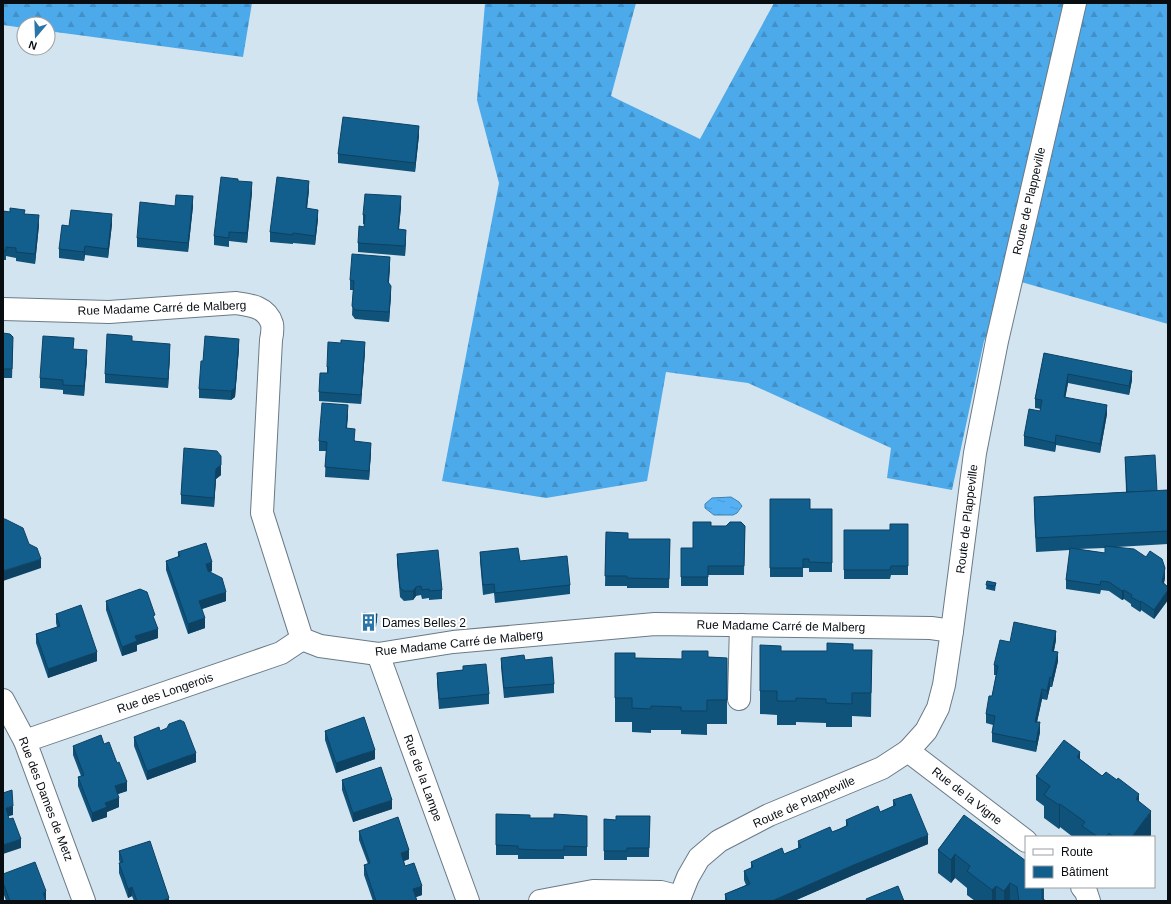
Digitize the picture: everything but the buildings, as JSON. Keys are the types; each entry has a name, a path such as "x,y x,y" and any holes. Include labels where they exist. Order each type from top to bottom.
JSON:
{"street":[{"name":"Route de Plappeville","path":"680,899 688,877 699,858 719,841 769,815 882,768 908,751 926,731 938,708 944,685 952,630 975,452 994,356 1075,3"},
{"name":"Rue Madame Carré de Malberg","path":"3,309 109,312 236,303 254,305 266,312 272,324 272,332 262,513 302,639 320,646 378,654 453,642 655,624 931,628 952,630"},
{"path":"739,699 741,625"},
{"name":"Rue des Longerois","path":"25,741 281,653 302,639"},
{"name":"Rue de la Lampe","path":"378,654 468,901"},
{"name":"Rue des Dames de Metz","path":"3,700 25,741 84,901"},
{"name":"Rue de la Vigne","path":"908,751 1025,840"},
{"path":"1083,888 1089,901"},
{"path":"540,901 593,891 662,892 680,899"}],"green space":[{"path":"3,3 252,3 243,57 56,32 56,16 16,16 16,27 3,25"},
{"path":"485,3 636,3 611,96 700,139 774,3 1168,3 1168,324 1011,279 984,341 952,490 887,478 891,448 748,383 666,372 647,481 546,498 442,481 499,183 477,100"}],"water":[{"path":"731,497 742,506 737,513 733,515 714,515 705,508 705,504 712,498"}],"place":[{"name":"Dames Belles 2","path":"369,623"}]}
